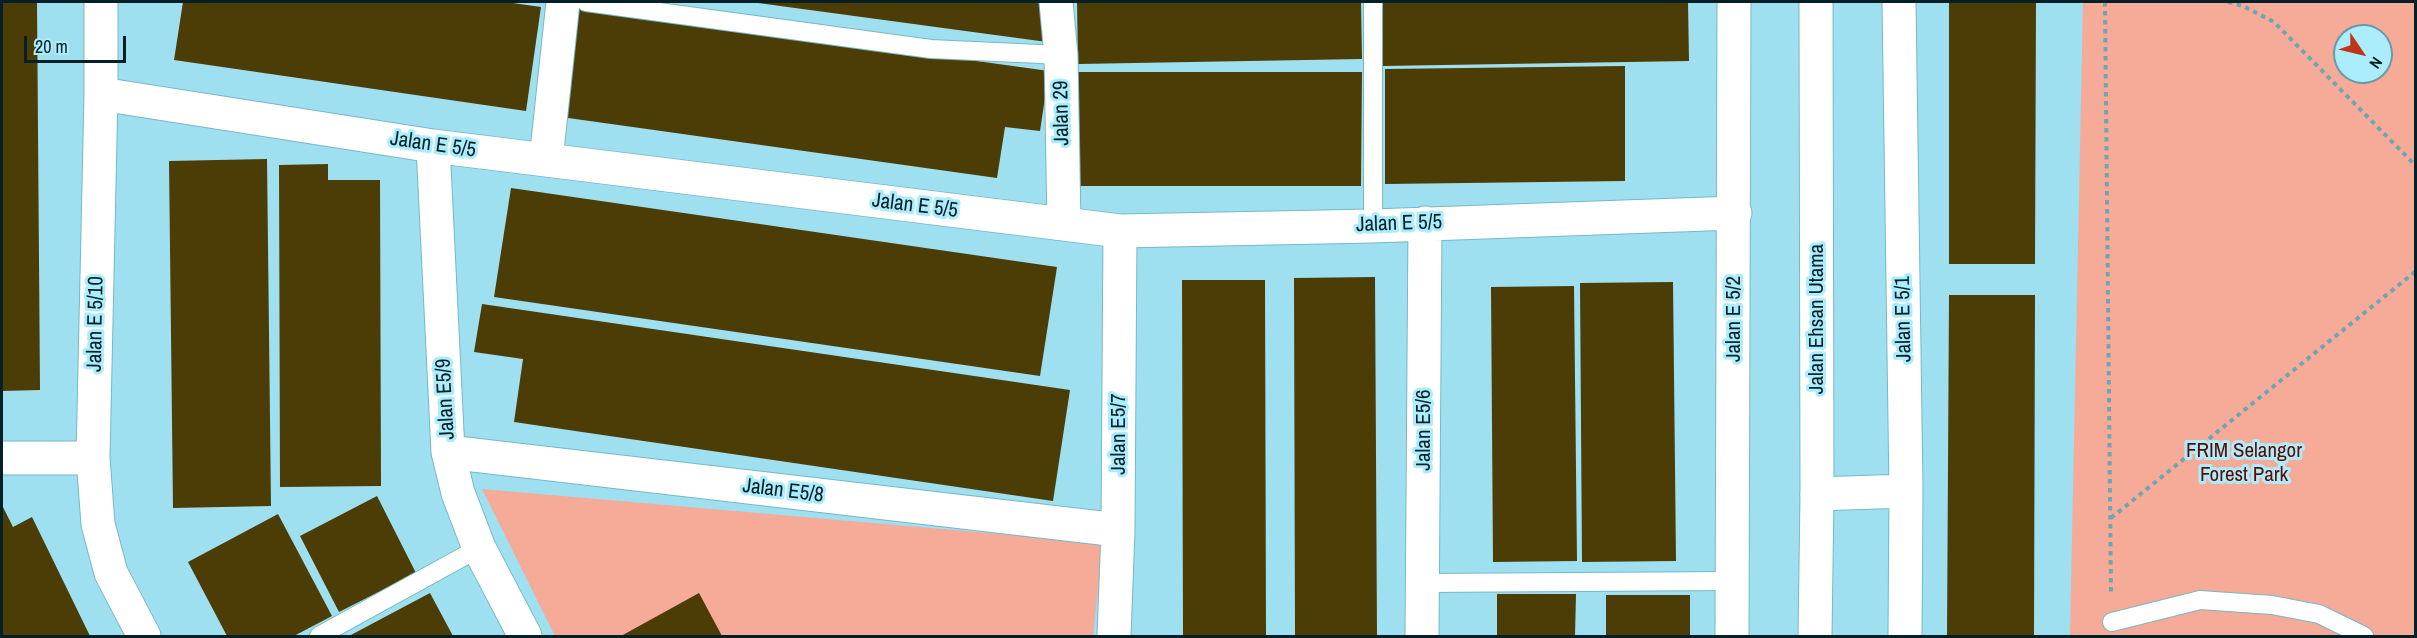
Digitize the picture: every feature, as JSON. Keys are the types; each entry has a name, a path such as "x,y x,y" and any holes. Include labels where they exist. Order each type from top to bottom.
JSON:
{"street":[{"name":"Jalan E 5/10","path":"101,2 93,458 98,524 111,573 144,636"},
{"path":"546,160 563,2"},
{"name":"Jalan 29","path":"1056,2 1061,55 1064,224"},
{"name":"Jalan E 5/2","path":"1732,636 1734,2"},
{"name":"Jalan Ehsan Utama","path":"1815,636 1816,2"},
{"name":"Jalan E 5/1","path":"1899,2 1906,491 1905,636"},
{"name":"Jalan E 5/5","path":"101,94 434,146 1120,231 1373,226 1735,213"},
{"name":"Jalan E5/9","path":"434,146 448,452 458,493 479,548 525,636"},
{"name":"Jalan E5/6","path":"1422,636 1425,223"},
{"name":"Jalan E5/7","path":"1114,636 1118,530 1120,231"},
{"name":"Jalan E5/8","path":"448,452 1118,530"},
{"path":"2,458 93,458"},
{"path":"1817,494 1906,491"}],"lane":[{"path":"586,2 931,49 1061,55"},
{"path":"1373,2 1373,226"},
{"path":"319,636 479,548"},
{"path":"1423,583 1732,581"},
{"path":"2112,622 2200,600 2272,604 2319,615 2364,636"}],"path":[{"path":"2105,2 2112,622"},
{"path":"2228,2 2243,6 2274,22 2415,166"},
{"path":"2110,519 2415,271"}],"green space":[{"name":"FRIM Selangor Forest Park","path":"2083,2 2415,2 2415,636 2070,636"},
{"path":"482,489 1103,543 1093,636 555,636"}],"building":[{"path":"2,2 37,2 40,390 2,391"},
{"path":"183,2 506,2 541,7 526,111 174,60"},
{"path":"1047,2 1047,42 758,3"},
{"path":"1077,2 1361,2 1362,59 1078,64"},
{"path":"1381,2 1688,2 1689,61 1382,66"},
{"path":"1949,2 2036,2 2035,264 1949,264"},
{"path":"571,5 1049,71 1040,131 1005,127 997,178 554,116"},
{"path":"1625,66 1625,181 1385,184 1385,69"},
{"path":"1078,72 1362,72 1361,186 1077,186"},
{"path":"267,159 271,506 173,508 169,161"},
{"path":"328,164 328,180 380,180 381,486 280,487 279,165"},
{"path":"511,188 1057,267 1040,376 494,297"},
{"path":"1375,277 1377,636 1295,636 1294,278"},
{"path":"1182,280 1265,280 1266,636 1183,636"},
{"path":"1673,282 1676,561 1582,562 1580,283"},
{"path":"1574,286 1577,561 1493,562 1491,287"},
{"path":"1949,295 2035,295 2034,636 1947,636"},
{"path":"482,304 1070,390 1053,501 514,422 523,359 474,352"},
{"path":"377,496 416,573 339,612 300,536"},
{"path":"2,505 13,527 32,517 90,636 2,636"},
{"path":"278,514 332,616 294,636 227,636 188,562"},
{"path":"430,593 453,636 349,636"},
{"path":"699,593 722,636 621,636"},
{"path":"1497,594 1576,594 1575,636 1497,636"},
{"path":"1606,595 1690,595 1690,636 1606,636"}]}
